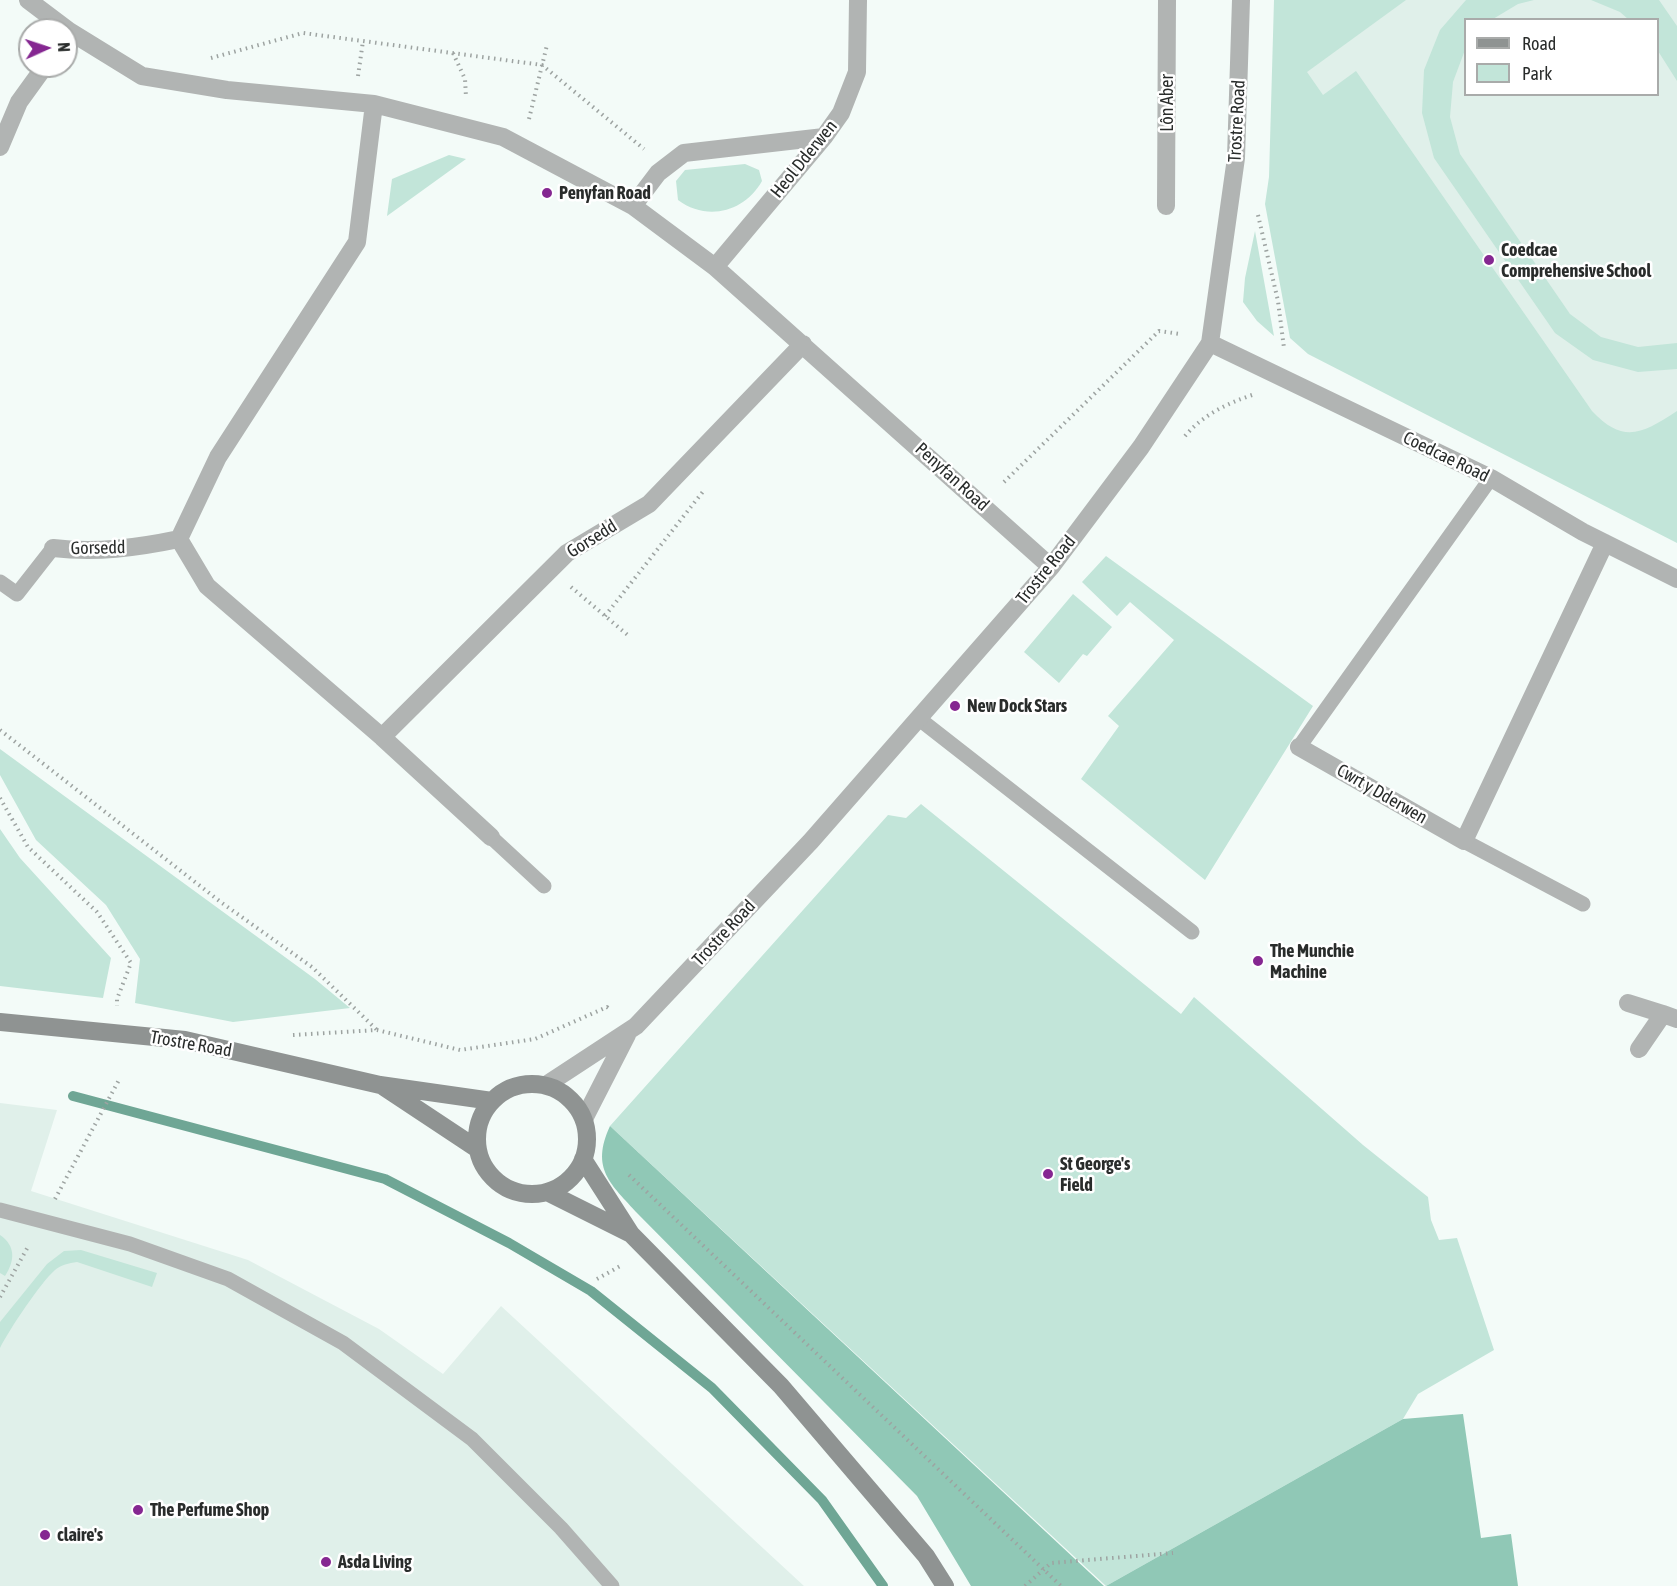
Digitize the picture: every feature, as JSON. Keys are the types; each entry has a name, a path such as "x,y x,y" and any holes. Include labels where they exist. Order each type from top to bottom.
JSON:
{"main road":[{"name":"Trostre Road","path":"0,1022 185,1040 380,1084 492,1101"},
{"path":"529,1083 546,1085 562,1092 575,1104 584,1119 587,1136 579,1170 567,1183 535,1195 518,1193 501,1186 488,1174 476,1148 478,1125 485,1109 492,1101 511,1087 529,1083"},
{"name":"Trostre Road","path":"380,1084 476,1148"},
{"path":"583,1159 631,1234 781,1386 926,1556 945,1586"},
{"path":"547,1192 631,1234"}],"street":[{"name":"Penyfan Road","path":"28,0 49,18"},
{"name":"Heol Dderwen","path":"715,267 824,137 841,113 857,72 858,0"},
{"name":"Lôn Aber","path":"1166,206 1167,0"},
{"name":"Trostre Road","path":"546,1085 632,1030 811,841 1051,567 1141,447 1210,344 1236,158 1241,0"},
{"name":"Penyfan Road","path":"78,39 142,75 228,90 374,104 503,137 633,206 715,267 1051,567"},
{"path":"0,147 20,102 37,78"},
{"path":"374,104 357,242 218,457 179,539 207,586 382,737 491,837"},
{"path":"633,206 658,173 684,153 824,137"},
{"name":"Gorsedd","path":"382,737 567,553 649,504 803,344"},
{"name":"Coedcae Road","path":"1210,344 1491,478 1605,543 1677,579"},
{"name":"Gorsedd","path":"53,548 87,552 143,546 179,539"},
{"path":"1464,842 1605,543"},
{"name":"Cwrt y Dderwen","path":"1299,747 1464,842"},
{"path":"1628,1003 1670,1017 1639,1049"},
{"name":"Trostre Road","path":"584,1119 632,1030"}],"lane":[{"name":"Cwrt y Dderwen","path":"1299,747 1491,478"},
{"path":"0,582 17,594 53,548"},
{"path":"918,718 1192,932"},
{"path":"491,837 544,886"},
{"path":"1464,842 1583,904"},
{"path":"0,1210 130,1244 228,1279 344,1343 472,1439 561,1528 612,1586"}],"path":[{"path":"200,61 303,33 542,65 647,152"},
{"path":"358,77 363,41"},
{"path":"529,119 547,45"},
{"path":"453,53 465,79 466,97"},
{"path":"1004,482 1159,331 1180,334"},
{"path":"605,616 706,488"},
{"path":"564,581 630,637"},
{"path":"0,730 222,903 312,967 377,1030 460,1050 535,1039 607,1007 632,1030"},
{"path":"0,798 28,847 96,912 131,963 117,999 118,1033"},
{"path":"58,1192 120,1078"},
{"path":"627,1173 1061,1586"},
{"path":"1025,1586 1051,1563 1173,1553"}],"shaded area":[{"name":"Coedcae Comprehensive School","path":"1290,0 1677,0 1677,520 1337,343"},
{"path":"0,1103 57,1110 31,1191 248,1260 379,1329 443,1374 501,1306 804,1586 0,1586"}],"green space":[{"path":"1274,0 1406,0 1307,72 1323,95 1356,71 1592,411 1603,422 1624,432 1634,432 1644,430 1677,411 1677,543 1308,354 1290,338 1265,204 1269,177"},
{"path":"1466,0 1534,0 1518,4 1495,18 1464,18 1464,53 1453,82 1450,117 1460,154 1570,314 1601,337 1638,347 1677,343 1677,369 1638,372 1593,360 1555,333 1434,158 1422,113 1424,70 1440,30"},
{"path":"1591,0 1659,0 1677,26 1677,81 1659,53 1659,18 1627,18 1620,12"},
{"path":"449,155 466,159 387,216 392,179"},
{"path":"745,164 759,170 762,181 754,192 735,207 712,212 689,207 678,200 676,181 685,170"},
{"path":"1255,231 1274,336 1257,321 1243,302 1245,278"},
{"path":"1106,556 1313,706 1205,880 1081,779 1119,726 1108,716 1174,640 1130,602 1117,616 1082,582"},
{"path":"1073,594 1112,627 1087,656 1083,654 1059,683 1024,652"},
{"path":"0,749 315,979 350,1008 233,1022 135,1003 140,959 106,905 36,840 0,775"},
{"name":"St George's Field","path":"921,804 1181,1014 1194,997 1363,1145 1428,1197 1431,1220 1439,1240 1457,1238 1494,1350 1418,1394 1403,1419 1106,1586 610,1126 888,815 906,818"},
{"path":"0,829 20,858 111,958 103,998 0,986"},
{"path":"610,1126 1104,1586 971,1586 917,1496 619,1194 606,1175 603,1165 604,1141"},
{"path":"0,1235 9,1244 12,1254 11,1265 5,1276 0,1273"},
{"path":"81,1250 157,1273 152,1287 77,1262 62,1266 55,1270 42,1285 0,1348 0,1322 47,1264 64,1251"},
{"path":"1463,1414 1481,1538 1511,1534 1518,1586 1106,1586 1403,1419"}],"waterway":[{"path":"73,1096 385,1179 509,1243 591,1291 712,1388 822,1500 883,1586"}],"place":[{"name":"Penyfan Road","path":"547,193"},
{"name":"Coedcae Comprehensive School","path":"1489,260"},
{"name":"New Dock Stars","path":"955,706"},
{"name":"The Munchie Machine","path":"1258,961"},
{"name":"St George's Field","path":"1048,1174"},
{"name":"The Perfume Shop","path":"138,1510"},
{"name":"claire's","path":"45,1535"},
{"name":"Asda Living","path":"326,1562"}]}
